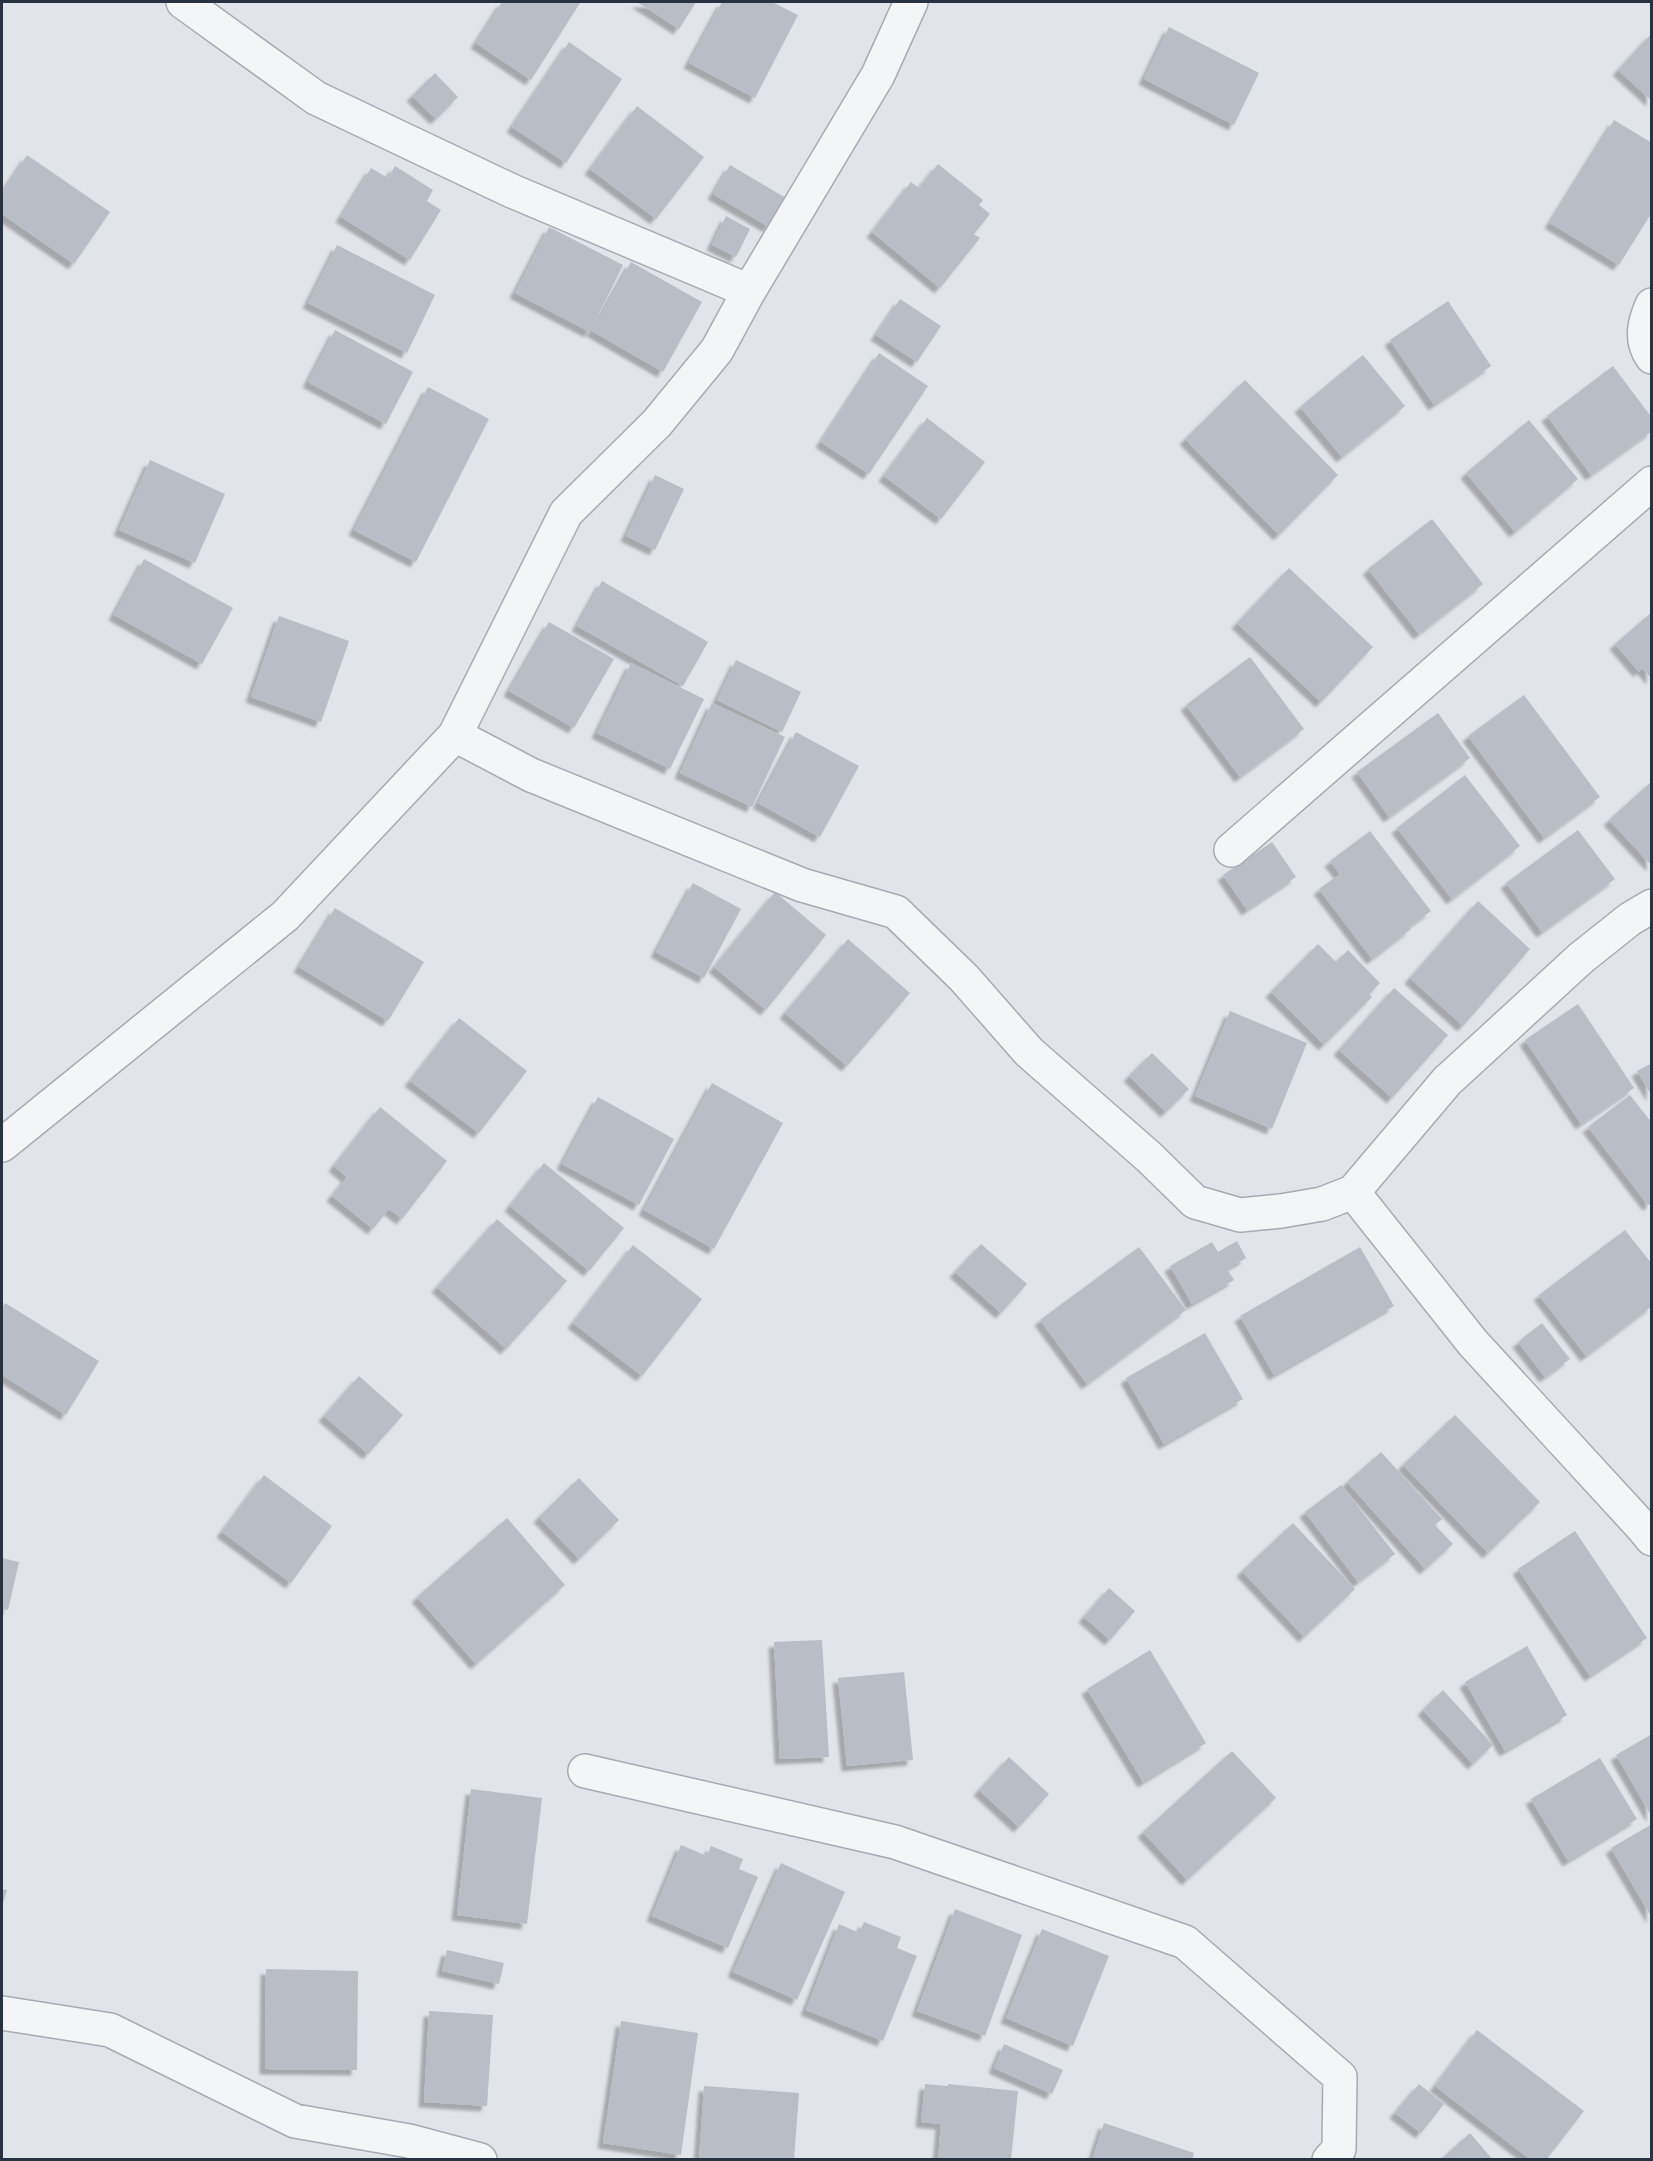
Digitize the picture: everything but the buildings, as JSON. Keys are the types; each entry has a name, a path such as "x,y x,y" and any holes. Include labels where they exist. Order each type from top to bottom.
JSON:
{"street":[{"path":"183,2 316,98 512,191 749,291"},
{"path":"2,1145 285,916 455,735 566,513 657,423 717,350 749,291 878,75 911,2"},
{"path":"1652,305 1643,327 1648,353 1652,357"},
{"path":"1232,850 1652,483"},
{"path":"455,735 531,776 802,885 896,912 964,978 1029,1052 1149,1156 1195,1202 1240,1215 1322,1204 1353,1192 1447,1081 1581,958 1652,906"},
{"path":"1353,1192 1473,1343 1652,1539"},
{"path":"585,1771 895,1842 1185,1942 1340,2077 1340,2149 1329,2160"},
{"path":"2,2013 110,2030 295,2121 409,2150 480,2160"}]}
